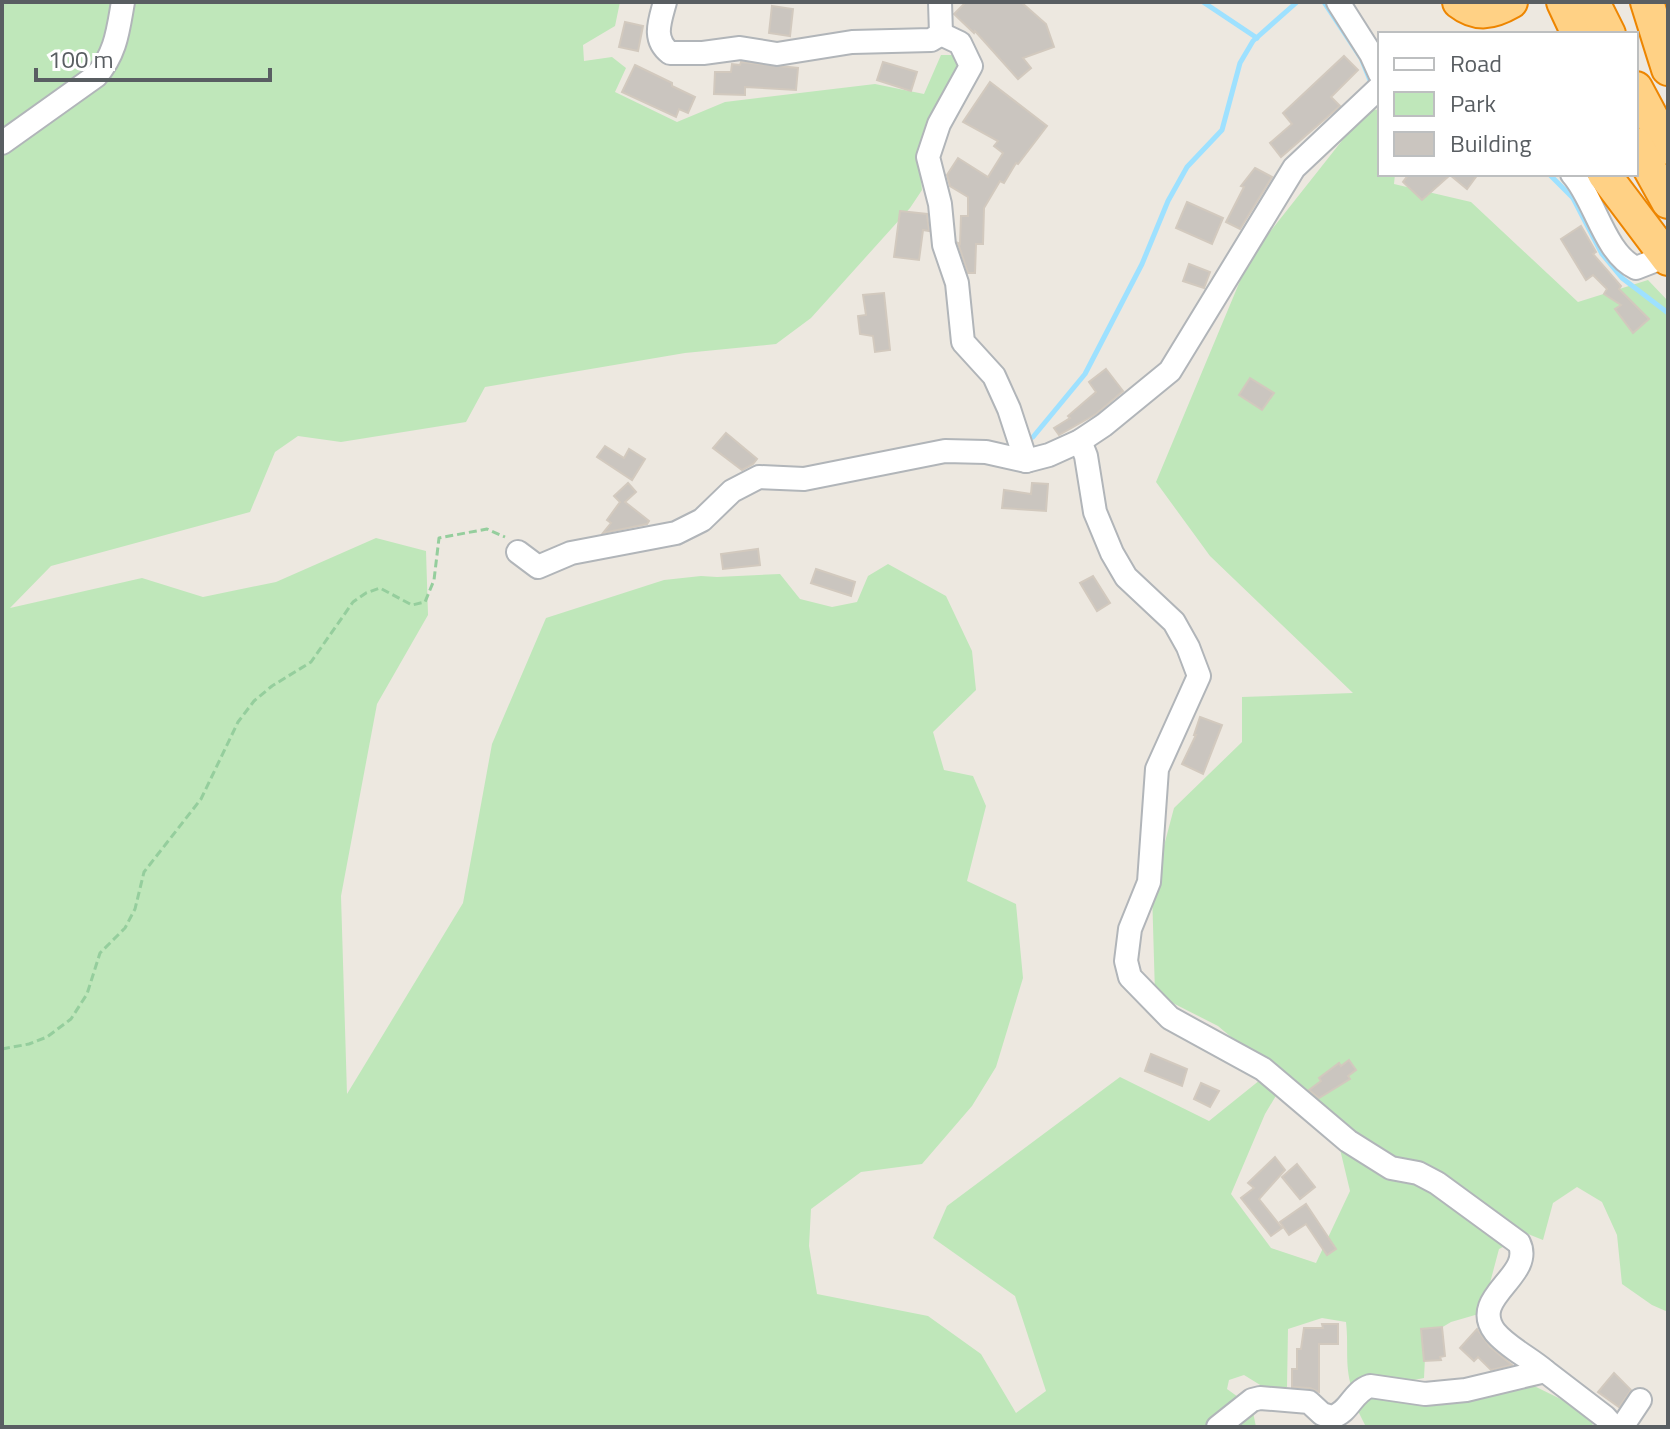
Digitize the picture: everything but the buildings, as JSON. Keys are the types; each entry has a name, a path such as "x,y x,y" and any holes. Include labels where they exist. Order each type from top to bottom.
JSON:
{"highway":[{"path":"1647,2 1668,69"},
{"path":"1573,3 1578,32"},
{"path":"1573,3 1607,32"},
{"path":"1638,92 1668,148"},
{"path":"1638,148 1668,202"},
{"path":"1605,176 1661,260"}],"street":[{"path":"2,143 96,76 106,65 115,47 123,2"},
{"path":"665,2 658,33 660,42 670,53 740,48 777,54 852,42 931,40 941,34"},
{"path":"940,2 941,34"},
{"path":"1338,2 1378,70"},
{"path":"941,34 960,43 971,66 939,124 928,157 940,204 944,245 957,283 963,342 994,376 1009,409 1026,461"},
{"path":"518,552 538,567 571,553 676,533 702,520 732,491 759,477 804,479 945,451 986,452 1026,461 1080,441 1170,371 1294,168 1375,91"},
{"path":"1573,176 1606,234 1629,264 1636,268 1661,260"},
{"path":"1080,441 1086,456 1095,512 1112,553 1126,577 1174,622 1199,676 1157,769 1149,882 1130,929 1126,961 1130,977 1170,1018 1263,1069 1348,1141 1391,1168 1418,1173 1437,1183 1519,1243 1523,1256 1491,1301 1488,1312 1490,1322 1496,1333 1614,1427"},
{"path":"1218,1427 1252,1400 1260,1398 1309,1402 1322,1414 1332,1417 1347,1409 1362,1389 1370,1386 1425,1394 1466,1390 1545,1371"},
{"path":"1622,1427 1640,1400"}],"path":[{"path":"2,1049 47,1037 71,1019 87,994 100,953 125,928 135,909 144,872 201,799 238,722 263,694 311,662 353,602 380,588 412,605 425,602 434,580 439,538 487,529 505,537 518,552"}],"green space":[{"path":"2,2 620,2 615,26 583,45 584,61 612,57 626,68 615,92 677,122 725,102 875,84 924,94 941,55 956,55 963,68 918,149 922,190 910,208 811,318 776,344 685,353 485,387 466,422 341,442 298,436 275,452 250,512 51,566 10,608 142,578 203,597 276,582 376,538 426,551 428,615 377,704 341,896 347,1094 463,903 492,744 546,618 664,580 701,576 780,574 800,599 832,607 857,602 868,576 888,564 946,596 972,651 976,690 933,732 944,770 973,776 986,806 967,881 1016,904 1023,978 996,1067 972,1106 922,1164 861,1172 811,1209 809,1246 817,1294 928,1316 981,1354 1016,1413 1046,1391 1015,1296 933,1238 947,1206 1120,1077 1209,1121 1260,1080 1277,1094 1265,1114 1231,1194 1271,1248 1316,1263 1350,1191 1334,1124 1218,1026 1155,994 1152,891 1174,808 1242,742 1242,697 1353,693 1210,556 1156,482 1250,257 1367,109 1378,110 1378,176 1395,176 1394,184 1471,202 1578,302 1648,280 1668,301 1668,1312 1622,1284 1617,1235 1602,1202 1577,1187 1553,1203 1543,1240 1528,1234 1499,1249 1482,1313 1451,1322 1426,1337 1424,1378 1353,1392 1346,1322 1322,1318 1288,1329 1287,1387 1265,1388 1244,1375 1229,1380 1227,1389 1252,1407 1256,1427 2,1427"},
{"path":"1522,1380 1591,1414 1593,1427 1366,1427 1358,1411 1366,1396"}],"waterway":[{"path":"1203,2 1257,38"},
{"path":"1033,437 1085,374 1142,264 1168,201 1187,167 1222,130 1240,63 1253,41 1297,2"},
{"path":"1324,2 1361,58 1372,85"},
{"path":"1551,176 1573,198 1602,254 1622,278 1668,313"}]}
